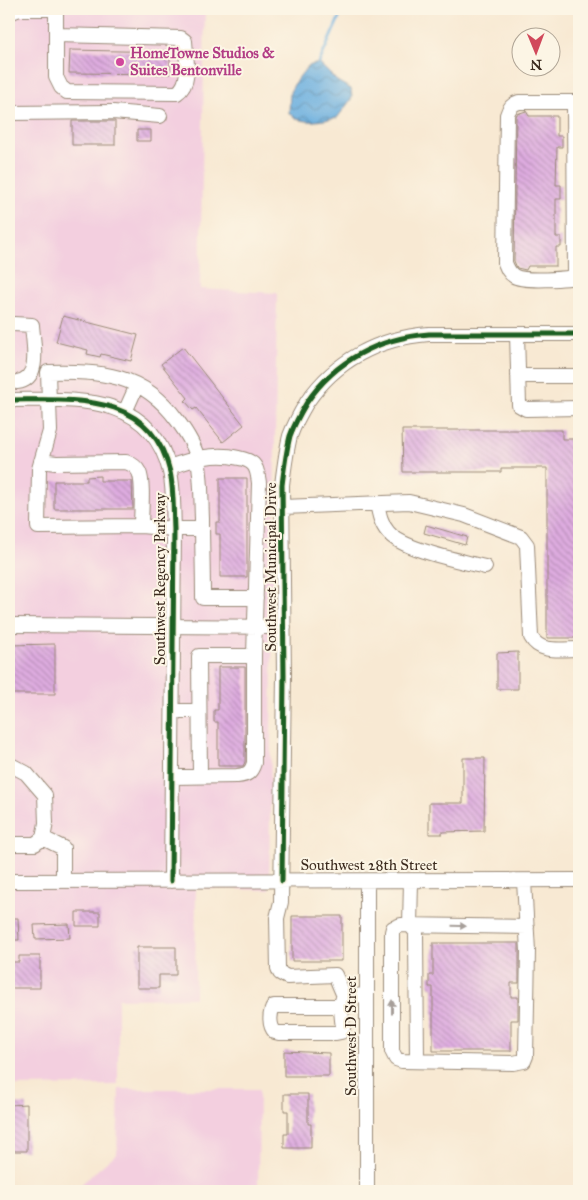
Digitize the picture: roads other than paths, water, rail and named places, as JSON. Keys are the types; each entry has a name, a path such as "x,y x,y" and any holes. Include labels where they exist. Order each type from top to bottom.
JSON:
{"street":[{"path":"9,13 20,9 56,10 56,35 56,76 61,87 67,92 177,93 183,89 186,81 185,41 181,38 56,35"},
{"path":"520,102 577,102 577,276 569,278 519,278 510,272 505,263 507,115 514,104 520,102"},
{"path":"9,113 113,112 160,116"},
{"path":"13,324 32,325 33,370 30,377 23,382 13,382 13,400"},
{"name":"Southwest Municipal Drive","path":"343,1001 335,975 287,977 280,973 278,968 277,918 281,902 282,881 284,627 282,485 291,435 302,410 318,387 353,357 370,347 408,336 429,334 579,334"},
{"path":"517,334 518,400 522,408 579,408"},
{"path":"202,529 142,526 38,526 38,487 41,461 50,431 48,372 93,372 119,377 156,395 187,434 197,458 201,485 202,529 203,598 256,598"},
{"path":"518,376 579,376"},
{"path":"125,412 137,385"},
{"name":"Southwest Regency Parkway","path":"13,400 93,402 125,412 148,429 160,446 169,467 173,490 174,529 171,881"},
{"path":"169,467 216,454 246,459 254,465 258,473 254,763 252,770 246,775 172,777"},
{"path":"41,461 56,463 126,462 134,465 139,471 141,481 142,526"},
{"path":"283,507 409,502 464,515 521,537 527,545 531,637 534,643 540,647 579,649"},
{"path":"377,504 386,531 401,543 485,567"},
{"path":"9,625 284,627"},
{"path":"200,777 199,656 254,656"},
{"path":"172,711 200,711"},
{"path":"9,764 26,774 46,795 46,823 43,838 35,844 9,844"},
{"path":"9,774 26,774"},
{"path":"43,838 63,848 64,881"},
{"name":"Southwest 28th Street","path":"9,881 579,880"},
{"name":"Southwest D Street","path":"367,881 367,1191"},
{"path":"411,881 410,925 416,932 417,1061"},
{"path":"524,881 527,927 528,952 526,1056 524,1060 513,1063 402,1061 396,1059 392,1051 392,932 394,928 401,925 527,927"},
{"path":"343,1001 343,1028 341,1032 279,1033 272,1029 271,1012 274,1006 343,1001 367,995"}],"water":[{"path":"319,63 337,81 351,89 352,98 337,118 312,121 300,120 289,113 290,92 308,66"}],"waterway":[{"path":"319,63 343,9"}],"place":[{"name":"HomeTowne Studios & Suites Bentonville","path":"120,62"}]}
